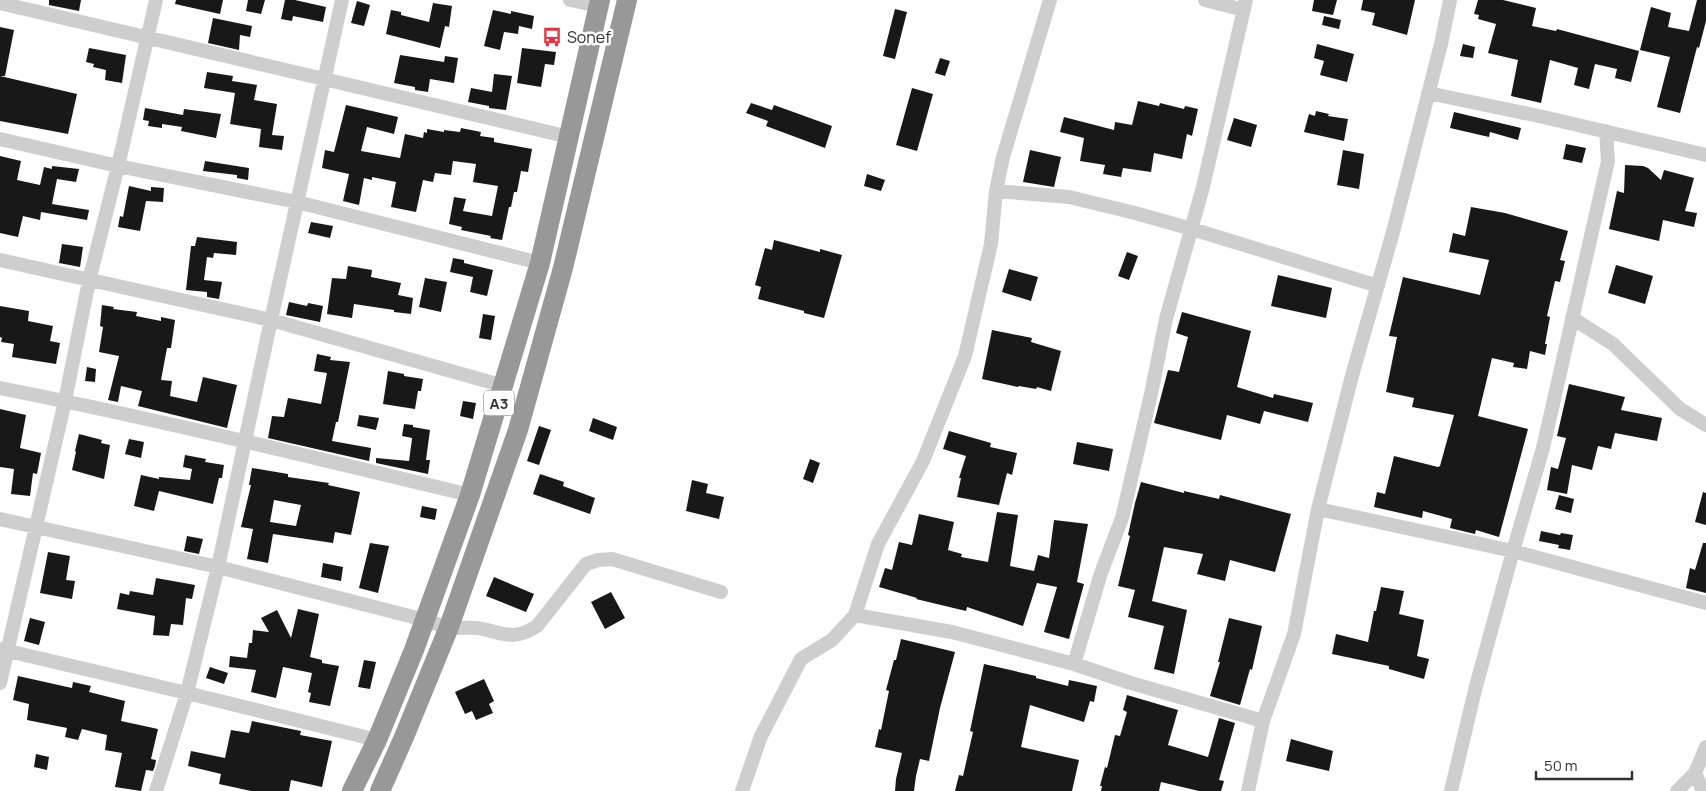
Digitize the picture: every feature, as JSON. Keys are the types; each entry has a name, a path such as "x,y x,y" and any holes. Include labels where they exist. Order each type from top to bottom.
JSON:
{"highway":[{"name":"A3","path":"380,791 449,628 518,430 563,268 627,0"},
{"name":"A3","path":"352,791 377,740 425,620 470,495 540,263 600,3"},
{"path":"551,220 574,224"}],"street":[{"path":"0,683 4,650 65,401 89,281 118,166 156,0"},
{"path":"156,791 187,693 218,567 342,0"},
{"path":"570,0 600,3"},
{"path":"742,791 761,736 801,659 832,640 855,615 878,544 923,461 965,356 991,244 996,190 1003,157 1050,0"},
{"path":"1074,664 1101,573 1122,518 1151,394 1166,319 1203,187 1245,5 1205,0"},
{"path":"1248,791 1263,721 1294,634 1318,509 1353,372 1394,232 1450,0"},
{"path":"0,3 324,78 568,138"},
{"path":"1428,93 1606,131 1706,155"},
{"path":"1451,791 1476,686 1543,448 1608,161 1606,131"},
{"path":"0,140 297,202 540,263"},
{"path":"996,190 1069,197 1192,229 1378,286"},
{"path":"0,260 271,320 504,386"},
{"path":"1572,318 1613,344 1680,409 1706,425"},
{"path":"0,388 245,441 470,495"},
{"path":"1318,509 1513,551 1706,603"},
{"path":"0,519 218,567 425,620 449,628 476,628 504,635 515,636 527,633 537,626 586,564 598,560 612,559 721,592"},
{"path":"855,615 952,632 1074,664 1131,683 1263,721"},
{"path":"4,650 377,740"},
{"path":"1677,791 1695,773 1706,747"},
{"path":"1695,773 1703,791"}],"building":[{"path":"49,0 81,0 79,11 49,5"},
{"path":"176,0 223,0 220,14 175,4"},
{"path":"248,0 265,0 261,14 246,11"},
{"path":"285,0 295,0 326,7 323,22 293,16 292,21 281,19"},
{"path":"1314,0 1337,0 1333,15 1312,11"},
{"path":"1363,0 1415,0 1407,35 1372,25 1375,13 1361,10"},
{"path":"1478,0 1503,0 1536,8 1532,26 1556,31 1557,29 1639,51 1631,82 1615,78 1617,69 1595,64 1589,89 1574,85 1578,68 1550,60 1541,103 1511,96 1518,60 1488,53 1496,24 1478,19 1479,15 1474,14"},
{"path":"1697,0 1706,0 1706,21 1699,48 1697,47 1680,113 1657,107 1670,57 1640,50 1651,7 1671,13 1668,27 1689,31"},
{"path":"357,1 370,5 364,26 351,23"},
{"path":"433,3 452,6 449,27 445,26 440,48 386,34 391,10 401,12 401,15 429,22"},
{"path":"895,9 907,12 895,59 883,56"},
{"path":"493,10 511,14 511,11 534,16 532,29 519,26 518,34 504,32 500,50 484,46"},
{"path":"1324,16 1341,20 1339,29 1322,25"},
{"path":"213,18 252,26 250,37 240,35 239,50 208,43"},
{"path":"0,27 14,30 5,76 0,76"},
{"path":"1317,44 1354,54 1347,82 1320,75 1324,61 1314,58"},
{"path":"1463,44 1475,47 1473,58 1460,56"},
{"path":"89,48 126,55 122,83 105,80 106,70 93,67 94,64 86,62"},
{"path":"522,48 556,52 554,65 545,64 541,87 517,83"},
{"path":"400,55 444,62 445,56 458,58 454,83 430,79 428,92 415,90 415,87 394,83"},
{"path":"940,58 950,61 945,76 935,73"},
{"path":"207,72 233,76 232,81 257,85 254,100 277,104 272,135 284,136 282,150 259,147 261,129 230,124 235,93 204,88"},
{"path":"494,74 512,76 506,110 489,108 489,106 468,102 471,88 492,92"},
{"path":"0,76 77,94 68,134 0,121"},
{"path":"912,88 933,94 917,151 896,145"},
{"path":"1138,101 1159,106 1160,103 1184,109 1185,106 1198,109 1192,136 1187,134 1182,159 1154,153 1151,172 1123,168 1121,177 1103,174 1105,165 1080,161 1084,138 1060,132 1064,117 1114,130 1115,122 1132,125"},
{"path":"751,103 772,110 774,105 832,126 825,148 766,126 768,121 746,113"},
{"path":"346,105 398,117 394,134 367,127 361,151 400,158 405,134 423,138 424,132 427,133 427,129 460,132 461,128 481,132 480,136 494,138 494,142 532,149 528,172 521,171 517,192 514,192 511,207 509,207 502,240 461,230 462,227 449,224 454,197 466,199 463,211 492,216 498,186 473,182 476,164 453,161 451,175 435,173 433,182 423,180 416,212 391,207 396,182 372,177 372,180 364,178 359,205 343,201 349,174 322,168 325,150 334,152"},
{"path":"145,108 183,115 184,109 221,114 216,138 181,131 182,127 162,124 162,128 148,126 149,121 143,120"},
{"path":"1316,111 1329,114 1328,116 1348,119 1344,141 1304,132 1309,114 1315,116"},
{"path":"1454,112 1521,128 1518,140 1490,132 1489,137 1450,128"},
{"path":"1234,118 1257,125 1251,147 1227,140"},
{"path":"1566,144 1586,148 1582,163 1563,159"},
{"path":"1030,150 1061,157 1054,187 1023,182"},
{"path":"1343,150 1364,154 1359,189 1337,185"},
{"path":"0,156 21,161 17,180 40,185 44,167 52,169 52,166 79,169 76,182 57,179 52,204 89,210 87,220 41,212 40,220 23,216 18,237 0,233"},
{"path":"205,161 249,168 248,180 237,178 237,175 203,171"},
{"path":"1625,165 1648,168 1661,180 1664,170 1694,178 1685,211 1697,213 1694,227 1663,220 1659,241 1609,229 1617,191 1624,193"},
{"path":"867,174 885,180 881,191 864,186"},
{"path":"129,186 151,191 151,187 164,188 163,202 146,201 140,231 118,227 120,216 123,217"},
{"path":"1471,207 1505,213 1568,231 1560,260 1565,261 1560,282 1555,281 1547,316 1550,317 1545,355 1530,351 1527,369 1513,367 1514,363 1492,358 1478,416 1528,429 1499,537 1476,530 1475,534 1450,528 1452,519 1423,511 1422,518 1374,507 1377,492 1385,494 1394,456 1440,466 1454,415 1412,407 1414,398 1386,392 1397,337 1389,336 1403,277 1480,295 1489,260 1449,252 1453,233 1465,236"},
{"path":"311,222 333,226 330,238 308,233"},
{"path":"197,237 237,242 236,255 214,253 213,258 207,257 204,280 222,282 219,299 207,297 207,292 186,290 191,246 195,246"},
{"path":"774,240 820,252 820,249 842,255 824,318 758,299 761,287 755,285 765,248 772,250"},
{"path":"62,244 83,247 80,267 59,263"},
{"path":"1127,252 1138,256 1129,280 1118,276"},
{"path":"453,258 464,260 464,263 493,270 487,296 470,292 473,277 450,272"},
{"path":"1616,265 1653,276 1645,304 1608,293"},
{"path":"348,266 372,270 371,277 401,283 398,295 413,298 411,314 354,304 352,318 327,314 332,278 346,279"},
{"path":"1009,269 1038,277 1031,301 1002,292"},
{"path":"1278,275 1332,288 1326,318 1271,306"},
{"path":"425,278 447,282 441,312 419,307"},
{"path":"289,302 307,306 308,303 323,306 320,322 286,315"},
{"path":"102,305 114,307 113,309 137,312 136,316 161,321 161,317 175,320 171,348 167,348 161,380 172,381 170,396 197,402 203,377 237,385 227,428 138,406 142,391 121,386 118,402 108,400 119,356 99,352 103,327 100,326"},
{"path":"0,306 29,311 28,321 53,326 50,341 60,343 56,364 12,357 14,344 1,342"},
{"path":"1182,312 1251,331 1237,387 1273,398 1274,394 1313,403 1308,422 1264,411 1260,424 1227,415 1221,440 1154,423 1168,370 1179,372 1188,337 1176,333"},
{"path":"483,314 495,316 491,340 479,338"},
{"path":"992,330 1032,338 1031,342 1061,351 1051,391 1037,387 1036,389 1018,387 982,379"},
{"path":"317,354 331,357 330,360 350,362 338,422 336,422 332,441 371,448 369,461 268,438 272,416 284,417 288,398 321,404 327,373 314,371"},
{"path":"87,367 96,369 95,382 85,381"},
{"path":"388,371 423,379 421,391 418,391 415,409 383,404"},
{"path":"1569,384 1625,397 1621,410 1662,418 1657,441 1615,433 1611,449 1598,446 1592,470 1572,465 1567,494 1547,490 1551,467 1558,469 1566,438 1557,436"},
{"path":"463,401 476,403 473,419 460,416"},
{"path":"0,409 26,415 20,448 41,453 37,474 33,473 30,496 11,494 14,469 0,467"},
{"path":"359,415 379,418 376,430 357,426"},
{"path":"593,418 617,427 613,440 589,431"},
{"path":"404,424 430,430 426,460 430,460 428,474 376,463 376,458 409,461 412,438 402,436"},
{"path":"539,426 551,430 539,465 527,461"},
{"path":"949,431 991,443 990,447 1017,453 1012,475 1007,473 999,505 957,497 961,478 959,478 966,456 943,449"},
{"path":"79,434 102,440 101,443 110,445 104,479 72,470"},
{"path":"129,439 144,442 141,458 125,454"},
{"path":"1077,442 1113,449 1109,471 1073,464"},
{"path":"185,455 206,459 205,462 224,465 222,478 219,478 213,504 159,491 154,511 134,506 141,475 159,479 159,477 190,480 192,469 183,467"},
{"path":"810,459 820,463 813,483 803,479"},
{"path":"252,468 288,474 288,477 329,483 328,485 360,492 351,535 335,532 333,543 273,534 268,563 247,559 253,529 241,527 251,485 249,485","holes":["274,500 301,505 296,526 270,522"]},
{"path":"540,474 564,482 563,486 595,498 590,514 533,494"},
{"path":"692,480 708,484 706,493 724,497 719,519 686,511"},
{"path":"1141,482 1184,493 1184,491 1219,499 1220,495 1291,514 1275,572 1230,560 1225,581 1197,574 1203,554 1164,547 1152,601 1187,610 1174,674 1154,669 1164,626 1128,617 1135,590 1118,586"},
{"path":"1703,492 1706,493 1706,525 1695,522"},
{"path":"1559,495 1574,499 1571,513 1555,509"},
{"path":"422,506 437,509 435,520 420,517"},
{"path":"997,512 1018,515 1010,566 1034,571 1038,555 1049,558 1054,520 1088,524 1077,582 1084,584 1069,639 1044,632 1057,587 1037,583 1023,626 967,607 966,611 916,599 879,587 885,568 892,570 899,542 912,545 919,514 954,522 948,550 962,554 961,557 988,562"},
{"path":"1541,531 1560,535 1561,533 1573,535 1570,550 1558,548 1559,545 1539,541"},
{"path":"187,536 203,539 199,554 184,551"},
{"path":"370,543 389,546 378,593 359,588"},
{"path":"1703,543 1706,543 1706,593 1686,588 1690,568 1695,570"},
{"path":"48,552 70,556 66,580 75,581 72,599 40,593"},
{"path":"323,563 343,567 341,581 321,577"},
{"path":"494,577 534,594 526,612 486,596"},
{"path":"156,578 195,585 192,599 186,598 183,625 171,624 169,636 153,635 155,616 117,609 120,593 129,595 130,591 153,595"},
{"path":"1381,587 1404,591 1399,614 1424,620 1417,656 1429,659 1424,679 1389,669 1389,666 1332,654 1336,634 1368,642"},
{"path":"611,592 625,618 605,629 591,602"},
{"path":"298,609 319,614 310,657 322,660 322,663 339,666 330,706 309,702 311,693 308,692 312,673 283,667 276,698 251,692 256,670 229,667 230,656 247,658 249,643 252,643 253,630 269,632 261,618 277,610 291,638"},
{"path":"30,618 45,622 39,645 24,641"},
{"path":"1229,618 1262,626 1252,670 1250,669 1240,705 1210,696 1220,662 1218,662"},
{"path":"901,639 955,652 940,708 929,761 920,759 914,791 895,791 902,753 875,747 879,729 881,730 889,691 886,690"},
{"path":"364,660 376,662 370,689 358,687"},
{"path":"984,664 1036,676 1036,678 1068,686 1069,680 1097,686 1094,702 1090,701 1084,722 1030,705 1021,747 1079,760 1072,791 955,791 959,775 963,776 973,732 970,731"},
{"path":"210,667 228,673 224,684 206,678"},
{"path":"18,676 72,688 73,682 91,686 89,692 125,701 121,721 158,729 151,759 156,760 155,766 153,771 146,770 141,791 115,787 122,753 105,750 107,735 82,729 78,740 65,737 67,728 27,720 29,704 13,700"},
{"path":"484,679 494,701 489,704 493,713 476,720 472,711 465,714 455,692"},
{"path":"1127,695 1178,710 1168,745 1208,757 1219,718 1235,723 1219,780 1224,781 1221,791 1199,791 1161,782 1159,791 1101,791 1102,786 1100,786 1105,767 1107,768 1115,735 1120,736 1127,712 1123,710"},
{"path":"252,721 301,731 300,735 332,741 322,787 291,780 289,791 251,791 219,784 221,774 188,766 191,751 225,758 231,730 249,733"},
{"path":"1291,739 1333,751 1329,771 1286,761"},
{"path":"36,754 49,757 47,770 34,767"}],"place":[{"name":"Sonef","path":"552,37"}]}
